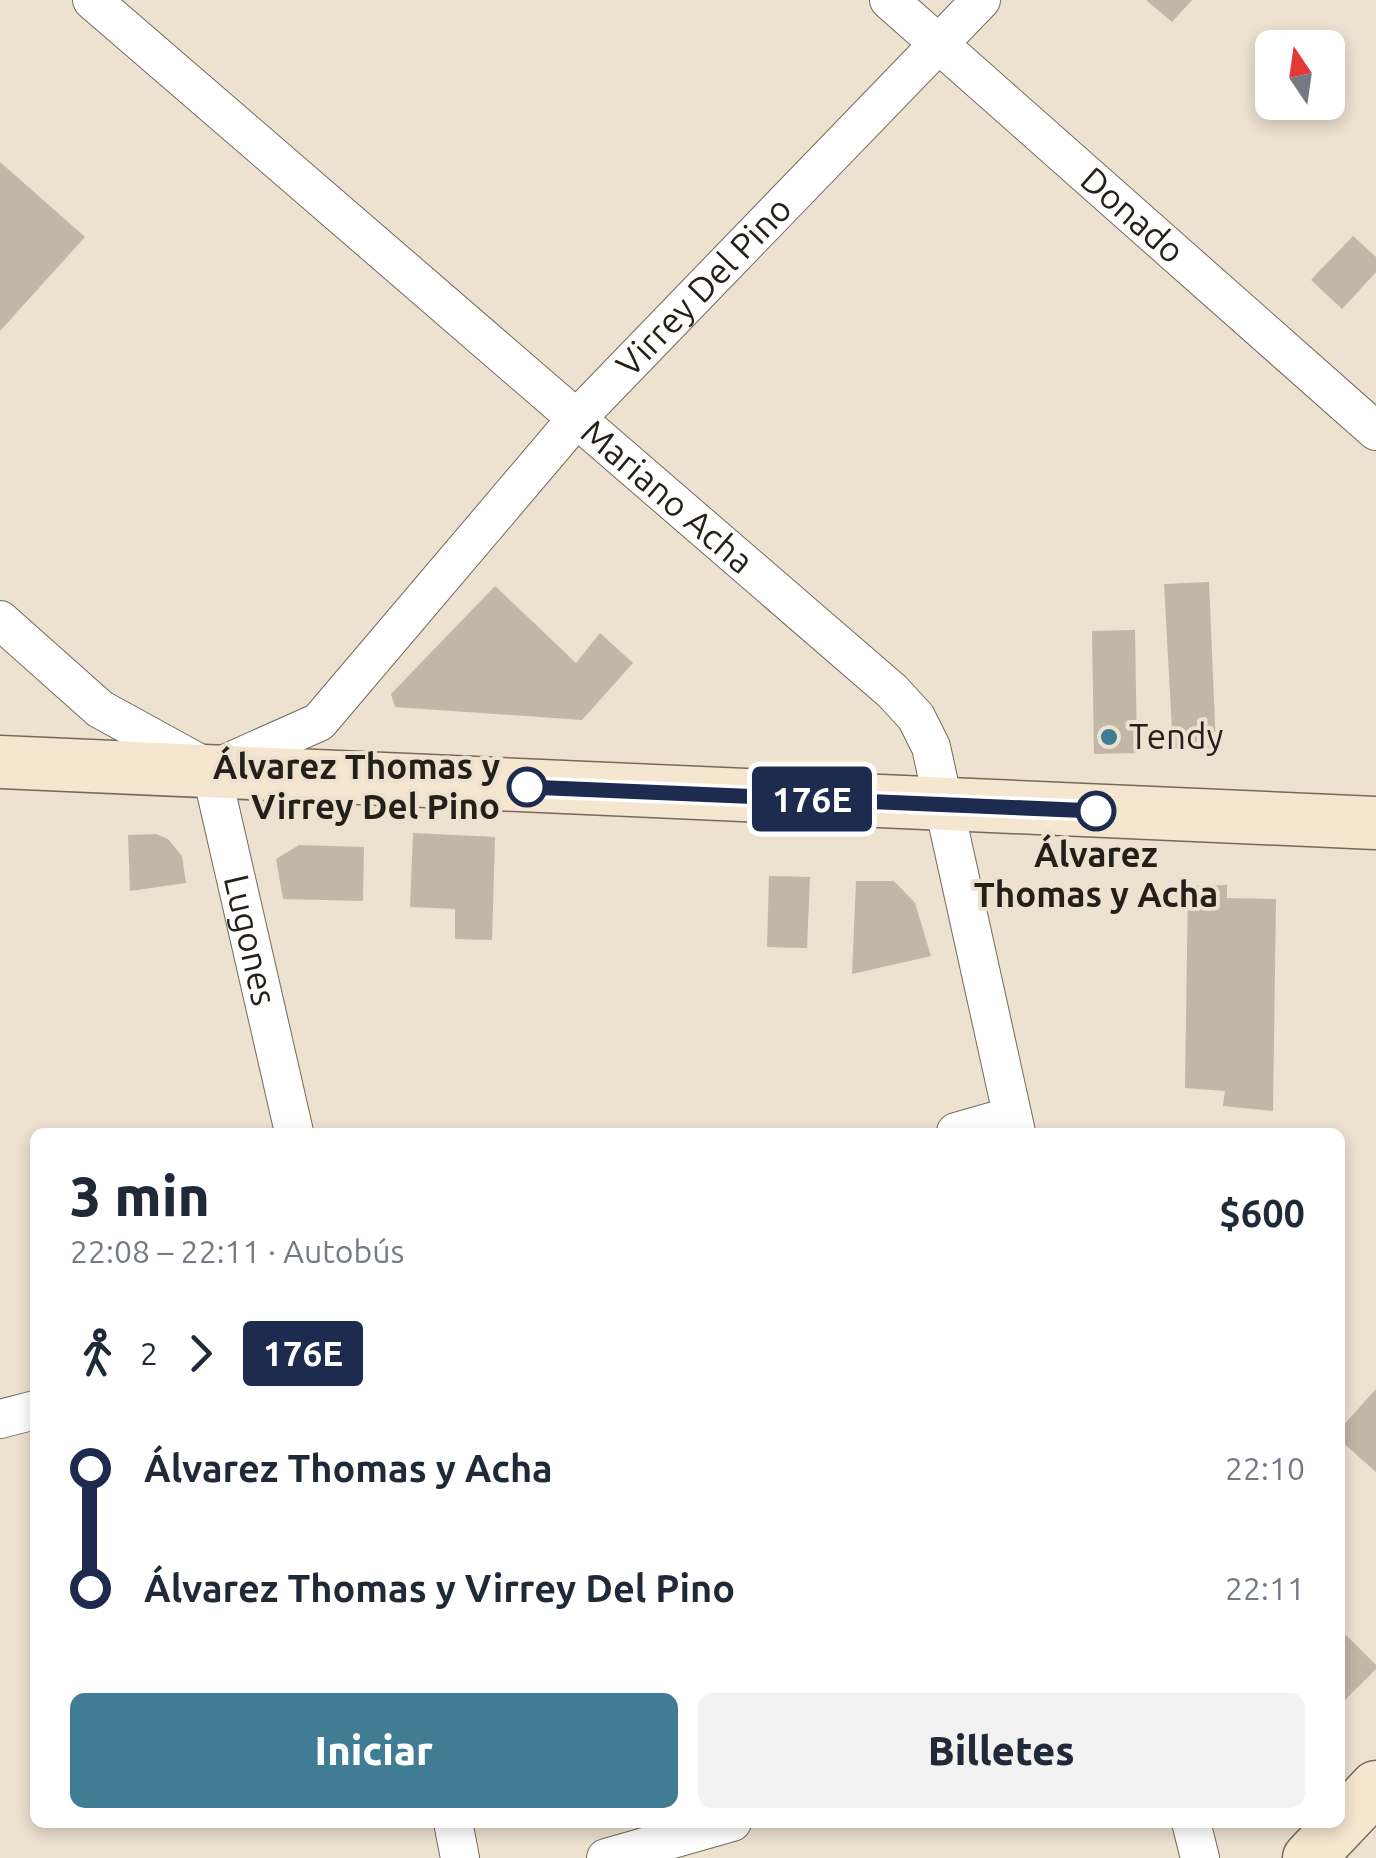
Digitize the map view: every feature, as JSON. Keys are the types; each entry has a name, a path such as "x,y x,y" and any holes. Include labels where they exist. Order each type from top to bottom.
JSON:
{"main road":[{"path":"0,762 1376,823"},
{"path":"1345,1820 1376,1787"},
{"path":"1309,1858 1337,1828"}],"street":[{"name":"Mariano Acha","path":"92,0 892,691 916,717 931,747 1014,1124"},
{"name":"Donado","path":"890,0 1376,430"},
{"name":"Virrey Del Pino","path":"211,770 319,722 577,418 981,0"},
{"path":"0,620 100,709 211,770"},
{"name":"Lugones","path":"211,770 293,1128"},
{"path":"985,1128 1014,1124"},
{"path":"0,1419 30,1411"},
{"path":"454,1828 460,1858"},
{"path":"606,1858 711,1828"},
{"path":"1192,1828 1200,1858"}],"building":[{"path":"1146,0 1192,0 1172,22"},
{"path":"0,162 85,237 0,331"},
{"path":"1353,236 1376,257 1376,272 1342,309 1311,280"},
{"path":"1209,582 1216,748 1173,748 1164,584"},
{"path":"495,586 576,663 600,633 633,663 582,720 395,707 391,694"},
{"path":"1135,630 1137,753 1094,754 1092,631"},
{"path":"413,833 495,837 492,940 455,939 455,909 410,907"},
{"path":"156,834 168,839 182,856 186,883 130,891 128,835"},
{"path":"299,845 364,847 363,901 283,899 276,859"},
{"path":"769,876 810,877 807,948 767,947"},
{"path":"856,881 894,881 915,903 931,956 852,974"},
{"path":"1227,885 1227,898 1276,899 1273,1111 1223,1106 1225,1091 1185,1088 1188,886"},
{"path":"1376,1389 1376,1472 1345,1444 1345,1423"},
{"path":"1345,1634 1376,1665 1345,1700"}],"bus line":[{"name":"176E","path":"527,787 1096,811"}],"place":[{"name":"Tendy","path":"1109,737"},
{"name":"Álvarez Thomas y Virrey Del Pino","path":"527,787"},
{"name":"Álvarez Thomas y Acha","path":"1096,811"}]}
